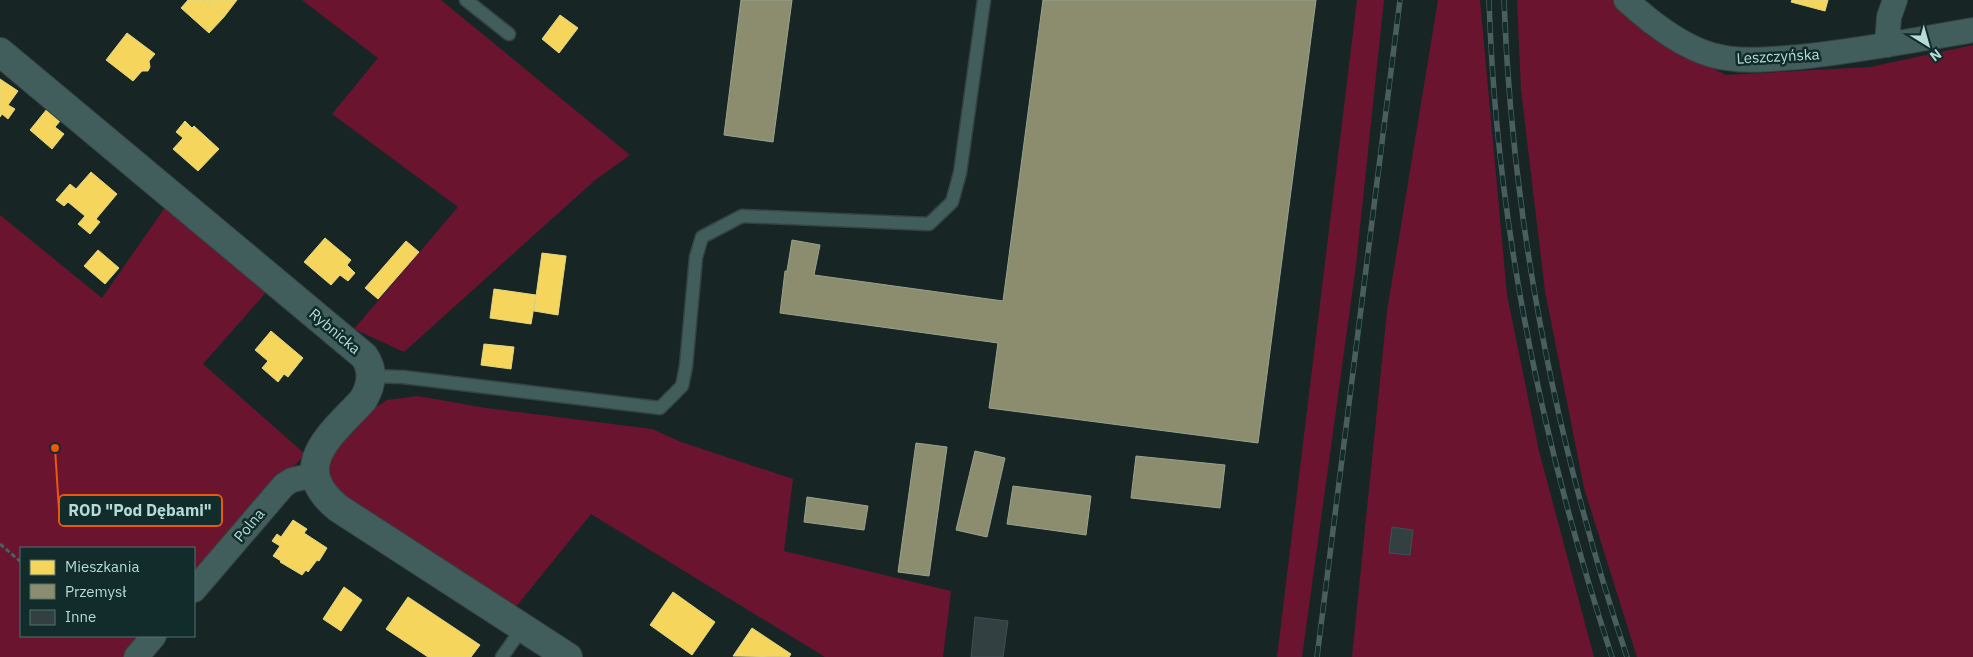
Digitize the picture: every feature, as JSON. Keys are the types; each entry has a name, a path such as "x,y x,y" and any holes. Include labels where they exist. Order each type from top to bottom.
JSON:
{"street":[{"name":"Leszczyńska","path":"1626,0 1650,20 1683,42 1711,55 1725,58 1783,58 1887,45 1973,30"},
{"path":"1887,45 1886,30 1895,0"},
{"name":"Rybnicka","path":"0,52 359,350 368,361 371,376"},
{"path":"371,376 367,393 363,400 318,451 314,464 314,475 321,492 338,508 568,657"},
{"name":"Polna","path":"195,589 284,485 292,480 314,475"},
{"path":"136,657 153,637"}],"lane":[{"path":"466,0 509,34"},
{"path":"371,376 403,377 660,408 682,386 686,366 696,257 702,237 742,216 929,224 952,202 960,173 984,0"},
{"path":"502,657 523,627"}],"path":[{"path":"0,544 20,561"}],"shaded area":[{"path":"302,0 441,0 630,155 594,181 404,352 354,329 458,207 332,114 378,58"},
{"path":"1357,0 1384,0 1356,265 1302,657 1277,657"},
{"path":"1438,0 1480,0 1507,295 1539,451 1594,657 1352,657 1387,311"},
{"path":"1517,0 1614,0 1649,36 1726,75 1870,67 1973,45 1973,657 1637,657 1584,488 1545,291 1521,90"},
{"path":"166,206 268,290 203,364 305,454 195,576 195,547 20,547 20,637 142,637 124,657 0,657 0,215 102,298"},
{"path":"418,396 486,408 652,429 681,442 793,479 784,551 951,591 943,657 825,657 591,514 515,608 341,500 325,482 333,444 365,414 387,400"}],"building: Mieszkania":[{"path":"188,0 202,0 224,17 209,33 181,8"},
{"path":"202,0 237,0 224,17"},
{"path":"1792,0 1828,0 1825,11 1791,2"},
{"path":"560,15 578,28 559,53 542,39"},
{"path":"127,33 155,54 149,61 150,67 148,71 142,71 133,81 106,60"},
{"path":"0,79 18,91 8,105 15,109 8,119 2,114 0,117"},
{"path":"47,109 61,120 55,127 64,134 52,149 30,130"},
{"path":"185,121 192,128 194,126 219,149 198,171 173,149 183,138 176,132"},
{"path":"91,172 117,194 96,219 100,222 90,234 78,224 85,216 68,202 64,206 56,200 70,184 76,189"},
{"path":"325,238 351,260 347,265 355,273 348,281 340,275 331,285 304,262"},
{"path":"406,241 419,252 378,299 365,288"},
{"path":"98,250 119,268 105,284 84,266"},
{"path":"542,253 566,256 558,315 534,311"},
{"path":"494,289 536,295 531,324 490,318"},
{"path":"271,331 303,358 288,377 284,374 278,382 262,368 268,361 255,350"},
{"path":"484,344 514,347 511,369 481,365"},
{"path":"293,520 307,529 304,533 327,548 319,561 317,560 308,572 306,570 302,575 273,556 280,546 272,541 277,534 281,537"},
{"path":"344,587 362,600 341,631 323,619"},
{"path":"673,592 715,622 692,655 650,625"},
{"path":"408,597 480,645 471,657 428,657 386,629"},
{"path":"752,628 791,654 789,657 733,656"}],"building: Przemysł":[{"path":"741,0 792,0 773,142 724,135"},
{"path":"1043,0 1316,0 1258,443 989,408 998,343 780,313 785,271 787,271 792,240 820,245 814,275 1003,301"},
{"path":"916,443 947,447 929,576 898,572"},
{"path":"975,451 1005,458 987,537 956,530"},
{"path":"1136,456 1225,465 1220,508 1131,498"},
{"path":"1013,486 1091,496 1086,535 1007,524"},
{"path":"807,497 868,506 864,530 804,522"}],"building: Inne":[{"path":"1392,527 1413,530 1410,555 1389,553"},
{"path":"975,617 1008,621 1003,657 971,657"}],"railway":[{"path":"1317,657 1400,0"},
{"path":"1489,0 1493,84 1501,167 1527,333 1544,415 1564,496 1612,657"},
{"path":"1504,0 1509,84 1517,167 1542,333 1559,415 1579,496 1627,657"}],"place":[{"name":"ROD \"Pod Dębami\"","path":"55,448"}]}
